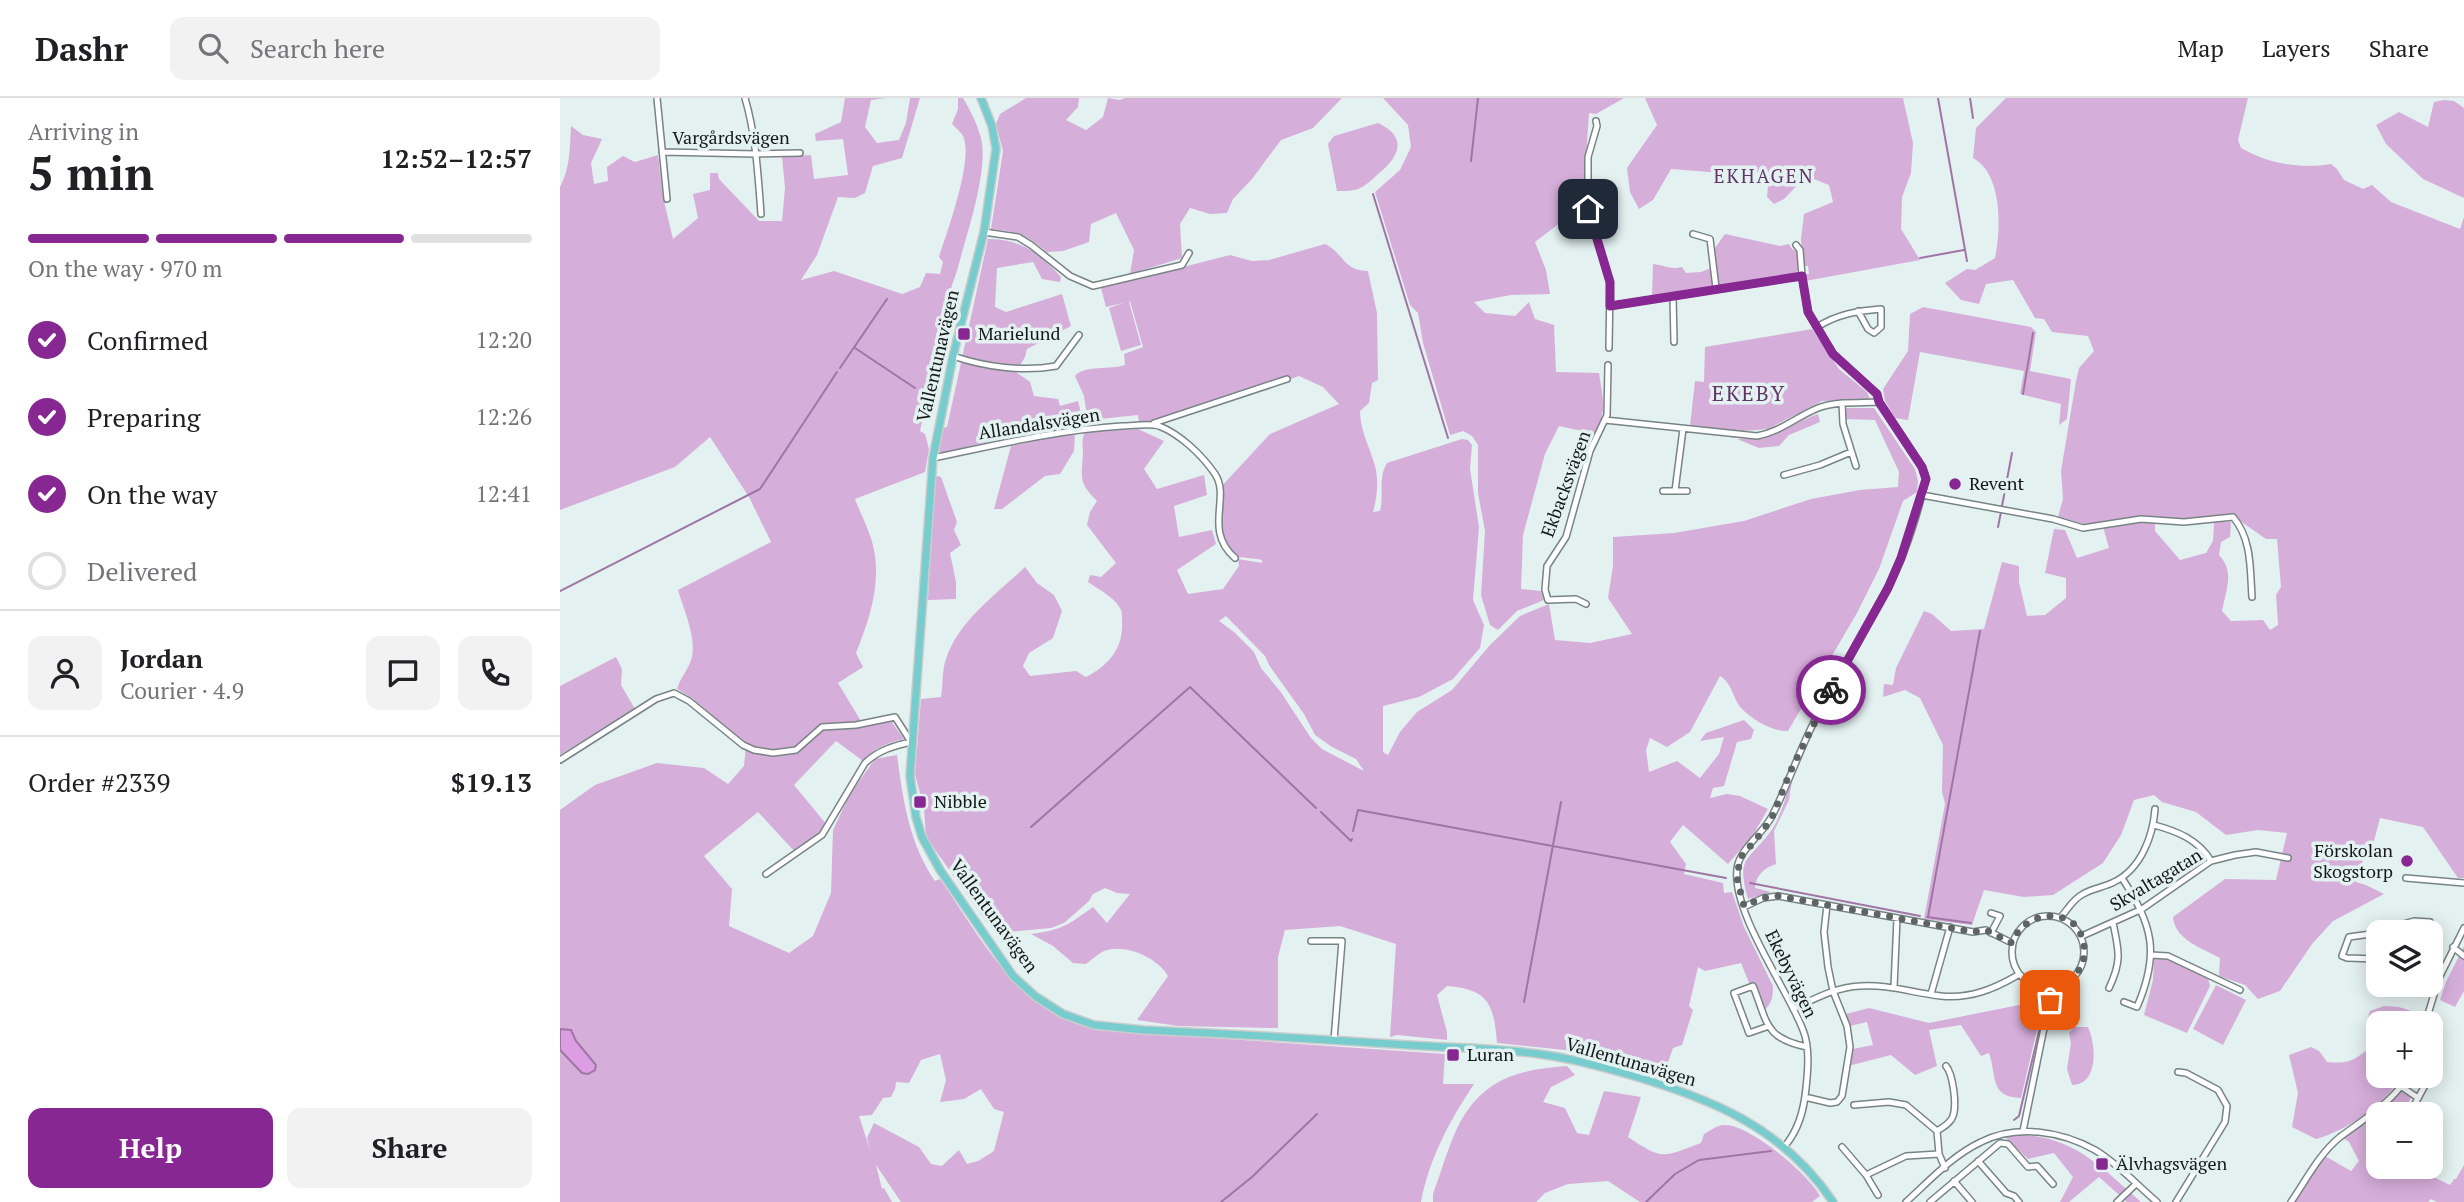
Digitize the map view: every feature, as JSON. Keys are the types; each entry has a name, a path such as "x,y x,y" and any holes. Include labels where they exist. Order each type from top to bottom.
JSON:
{"main road":[{"name":"Vallentunavägen","path":"981,98 992,126 996,149 984,232 953,356 933,458 911,742 912,793 922,837 940,870 1013,976 1035,996 1063,1014 1094,1025 1509,1051 1575,1060 1675,1088 1751,1122 1785,1146 1833,1202"}],"street":[{"path":"657,98 667,198"},
{"path":"745,98 756,154 761,214"},
{"path":"1596,121 1588,157 1588,209 1610,282 1609,348"},
{"name":"Vargårdsvägen","path":"662,152 800,153"},
{"path":"984,232 1018,237 1070,276 1093,286 1182,265 1189,253"},
{"path":"1693,234 1710,239 1716,288"},
{"name":"Ekebyvägen","path":"1785,1146 1795,1133 1805,1097 1807,1047 1804,1031 1766,959 1744,906 1737,878 1740,858 1773,815 1812,726 1888,588 1901,558 1926,479 1922,467 1879,402 1877,394 1833,354 1808,312 1800,250 1797,245"},
{"path":"1610,306 1802,276"},
{"path":"1673,296 1674,342"},
{"path":"1817,327 1843,314 1858,311 1881,309 1881,327 1874,333 1868,329 1858,311"},
{"path":"953,356 969,362 1023,369 1056,366 1079,335"},
{"path":"1608,365 1605,420 1757,436 1780,429 1814,410 1842,403 1879,402"},
{"name":"Allandalsvägen","path":"933,458 1079,428 1149,425 1287,379"},
{"path":"1842,403 1843,424 1856,466"},
{"name":"Ekbacksvägen","path":"1586,604 1577,599 1548,600 1545,590 1547,566 1566,537 1590,451 1605,420"},
{"name":"Allandalsvägen","path":"1149,425 1169,431 1201,456 1217,477 1220,536 1226,551 1235,558"},
{"path":"1675,491 1683,429"},
{"path":"1784,475 1820,465 1851,452"},
{"path":"1663,491 1687,491"},
{"path":"1922,495 2053,519 2083,528 2141,519 2184,522 2233,517 2241,527 2248,549 2252,597"},
{"path":"560,760 656,699 674,693 689,701 733,738 754,750 786,752 806,743 822,727 856,725 895,717 911,742 873,755 865,763 822,835 766,873"},
{"path":"2061,917 2083,894 2122,878 2144,851 2154,825 2155,809"},
{"path":"2154,825 2172,830 2191,840 2211,861"},
{"name":"Skvaltagatan","path":"2082,936 2142,909 2211,861 2256,852 2288,858"},
{"path":"2122,878 2142,909 2150,938 2151,955 2149,979 2137,1007 2124,1002"},
{"path":"2406,878 2464,883"},
{"path":"1744,906 1762,898 1778,896 1973,932 1989,932 2012,943"},
{"path":"1805,1097 1837,1102 1842,1096 1850,1047 1847,1026 1833,991 1824,932 1827,905"},
{"path":"1989,932 2000,916 1991,913"},
{"path":"2044,917 2061,917 2071,922 2082,936 2085,954 2074,978 2052,989 2041,988 2018,975 2012,943 2017,932 2029,922 2044,917"},
{"path":"1894,987 1897,918"},
{"path":"2109,988 2119,968 2119,950 2113,923"},
{"path":"1931,994 1950,927"},
{"path":"2443,969 2464,928"},
{"path":"2366,935 2349,937 2342,956 2366,959"},
{"path":"1311,941 1342,941 1334,1040"},
{"path":"2453,947 2464,956"},
{"path":"2151,955 2168,956 2240,990"},
{"path":"1793,1009 1833,991 1860,986 1894,987 1931,994 1964,996 1983,992 2018,975"},
{"path":"1769,1026 1749,1034 1734,993 1753,986 1773,1034 1787,1043 1807,1047"},
{"path":"2023,1131 2052,989"},
{"path":"1937,1131 1948,1124 1954,1115 1953,1084 1946,1066"},
{"path":"2176,1202 2225,1122 2227,1106 2218,1090 2186,1073 2178,1072"},
{"path":"2291,1202 2326,1151 2401,1088"},
{"path":"2403,1088 2418,1098"},
{"path":"2416,1102 2423,1088"},
{"path":"1854,1105 1889,1102 1906,1105 1937,1131 1939,1154 1945,1168"},
{"path":"1906,1202 1945,1168 1982,1141 2023,1131 2068,1138 2097,1151 2157,1202"},
{"path":"1917,1192 1928,1202 2000,1143 2008,1144 2028,1167 2037,1166 2053,1184"},
{"path":"1842,1147 1866,1175 1878,1195"},
{"path":"1866,1175 1906,1156 1939,1154"},
{"path":"1978,1161 2006,1193 2019,1202"},
{"path":"1954,1181 1972,1202"},
{"path":"2117,1202 2136,1184"}],"shaded area":[{"path":"845,98 886,98 871,100 865,127 877,143 899,140 906,123 910,98 920,98 902,158 873,166 865,193 855,198 838,197 817,255 801,280 834,271 902,294 920,287 926,273 940,274 943,262 939,257 958,196 965,161 963,136 952,124 958,109 958,98 963,98 973,117 983,152 975,204 952,285 920,431 925,434 929,449 925,472 855,499 874,550 875,590 856,653 863,667 838,683 864,726 891,721 904,739 881,747 863,761 836,741 794,785 827,825 821,834 795,852 758,812 704,856 732,889 729,926 789,953 813,936 831,893 833,830 850,794 875,759 897,755 913,836 926,867 935,881 940,879 1007,974 1023,991 1060,1017 1096,1030 1445,1054 1443,1084 1474,1084 1442,1140 1429,1170 1421,1202 901,1202 876,1165 882,1189 884,1188 892,1202 560,1202 560,810 595,785 657,763 704,768 728,784 744,766 746,745 692,698 677,689 690,663 693,646 678,590 771,542 749,497 710,437 675,467 560,510 560,187 568,165 571,126 583,135 602,139 591,163 594,184 608,181 607,167 623,156 635,162 658,155 663,197 673,239 698,218 693,194 710,190 710,173 718,173 719,179 759,221 782,221 785,188 782,157 811,155 814,179 848,175 843,139 816,141 815,134 841,122","holes":["940,1054 946,1080 940,1102 964,1099 981,1089 994,1109 1004,1112 994,1151 967,1164 959,1150 942,1166 931,1164 919,1147 874,1123 867,1138 871,1153 859,1116 872,1115 883,1098 891,1097 896,1082 909,1083 921,1060"]},
{"path":"1026,98 1079,98 1078,107 1066,120 1086,130 1103,117 1108,98 1342,98 1313,128 1281,140 1252,179 1233,199 1227,213 1210,214 1190,208 1180,224 1182,258 1130,274 1134,250 1116,213 1091,224 1089,242 1063,251 1047,252 1021,235 991,229 1003,151 996,124 1000,114"},
{"path":"1383,98 1624,98 1596,114 1589,113 1586,213 1574,212 1535,242 1546,270 1550,294 1511,295 1474,302 1485,313 1515,316 1529,302 1535,319 1554,325 1556,372 1599,373 1603,397 1602,417 1596,434 1559,426 1545,454 1523,535 1521,589 1541,591 1544,600 1517,611 1498,630 1490,625 1481,595 1485,531 1478,493 1478,445 1472,436 1463,431 1450,435 1423,343 1418,313 1410,305 1375,192 1400,170 1411,147 1408,125"},
{"path":"1645,98 1903,98 1913,143 1911,173 1902,197 1901,229 1920,260 1805,281 1804,274 1809,274 1808,266 1803,266 1801,239 1804,214 1833,202 1829,185 1806,176 1784,199 1774,204 1767,197 1769,175 1742,168 1710,172 1671,169 1653,200 1639,209 1630,192 1627,168 1657,125"},
{"path":"2006,98 2248,98 2238,140 2241,148 2285,164 2331,164 2344,180 2363,189 2372,185 2391,202 2460,229 2464,217 2464,878 2458,878 2423,827 2380,818 2374,841 2368,845 2356,882 2384,894 2333,921 2312,944 2280,991 2258,999 2245,985 2219,976 2220,958 2184,937 2175,925 2173,917 2225,879 2276,880 2287,833 2258,830 2226,835 2196,812 2162,802 2154,795 2134,800 2121,835 2103,863 2053,895 2024,897 1984,890 1972,925 1924,919 1945,804 1942,792 1943,745 1920,698 1905,690 1883,697 1884,684 1893,685 1896,668 1924,611 1932,614 1951,631 1984,629 2002,562 2019,566 2019,582 2027,616 2045,615 2066,598 2066,578 2045,573 2054,529 2065,530 2077,558 2109,548 2102,523 2084,524 2058,517 2063,499 2061,471 2076,381 2079,368 2094,351 2088,336 2052,332 2044,319 2035,318 2013,280 1986,284 1979,304 1961,300 1945,283 1967,269 1975,270 1995,258 1998,204 1990,176 1973,158 1976,128","holes":["2233,516 2266,539 2277,539 2281,587 2276,595 2278,625 2270,630 2263,620 2231,621 2222,611 2228,574 2219,555 2221,542 2230,537 2231,522 2214,522 2213,541 2206,553 2180,560 2155,531 2155,519 2184,520"]},
{"path":"2454,101 2464,108 2464,198 2423,179 2386,144 2376,125 2399,112 2428,127 2434,102"},
{"path":"1378,123 1394,134 1397,141 1398,147 1392,161 1364,186 1355,190 1337,191 1328,144 1334,136"},
{"path":"1725,234 1780,246 1789,244 1798,252 1798,270 1795,273 1718,285 1715,248"},
{"path":"988,239 1010,242 1029,249 1061,277 1060,282 1042,279 1033,262 997,268 995,307 1006,312 1062,294 1071,326 1027,349 1016,372 1030,382 1034,396 1058,399 1060,406 1078,401 1084,425 1017,435 942,453 939,451 941,428 947,427"},
{"path":"1325,244 1348,265 1368,271 1377,313 1378,380 1372,383 1369,403 1360,411 1360,418 1376,472 1377,489 1373,512 1380,511 1383,474 1387,463 1462,439 1468,440 1472,445 1470,469 1479,527 1473,600 1484,625 1480,648 1453,679 1419,697 1383,706 1383,752 1388,755 1400,732 1417,712 1452,690 1490,645 1520,616 1549,604 1555,640 1590,643 1632,634 1608,598 1613,566 1613,537 1674,533 1744,521 1811,499 1860,490 1898,487 1899,472 1875,420 1846,419 1845,408 1874,408 1915,469 1917,492 1903,501 1879,569 1857,613 1788,731 1770,727 1747,713 1739,705 1728,683 1720,676 1690,732 1667,747 1650,738 1646,750 1649,772 1677,761 1700,778 1719,754 1724,737 1700,741 1706,733 1744,720 1754,730 1751,739 1737,742 1724,786 1713,788 1710,798 1727,794 1740,796 1768,809 1753,835 1728,864 1683,825 1670,842 1686,864 1684,874 1723,883 1724,893 1732,892 1744,927 1773,990 1771,1002 1765,1010 1741,963 1705,971 1698,967 1689,1006 1693,1010 1682,1045 1673,1048 1662,1079 1574,1051 1497,1043 1494,1018 1486,1001 1480,995 1461,988 1447,986 1437,995 1447,1040 1397,1035 1390,1037 1396,944 1340,926 1285,930 1278,957 1278,1028 1178,1026 1137,1020 1168,976 1157,963 1131,951 1112,949 1097,955 1086,964 1073,963 1053,946 1031,934 1064,926 1093,907 1107,923 1130,894 1105,888 1093,894 1089,901 1064,923 1051,928 1009,932 987,923 926,837 924,809 915,774 921,699 941,697 945,663 952,645 980,608 1025,567 1037,583 1054,595 1062,611 1053,638 1029,653 1023,666 1030,676 1076,671 1086,677 1108,662 1117,648 1122,631 1121,610 1111,598 1088,582 1090,575 1101,577 1116,563 1087,525 1090,512 1097,501 1082,480 1085,432 1138,429 1164,441 1144,469 1157,489 1204,475 1207,495 1174,506 1179,537 1212,530 1216,544 1177,570 1188,594 1223,589 1239,566 1238,559 1262,563 1262,560 1234,556 1225,545 1221,525 1220,488 1270,434 1339,404 1323,387 1299,376 1291,379 1289,376 1139,423 1138,415 1091,420 1087,416 1084,396 1075,376 1084,370 1125,365 1124,354 1143,347 1130,301 1141,345 1121,351 1109,308 1123,303 1106,307 1101,288 1230,255 1252,261 1269,260","holes":["1226,616 1265,656 1315,735 1356,759 1364,771 1322,749 1311,738 1261,668 1254,652 1219,621"]},
{"path":"1653,264 1670,268 1682,267 1686,273 1711,268 1713,286 1652,296"},
{"path":"1923,307 2031,327 2036,332 2030,371 2071,379 2067,419 2059,425 2061,404 2020,394 2024,371 1920,352 1908,420 1895,418 1885,401 1883,389 1908,351 1910,314"},
{"path":"1812,329 1839,369 1867,392 1870,399 1822,401 1768,429 1743,431 1690,426 1695,381 1704,382 1705,347"},
{"path":"1818,414 1820,422 1789,435 1779,446 1759,448 1737,439 1770,435"},
{"path":"1075,432 1074,451 1060,474 1045,476 1002,509 994,509 1011,446"},
{"path":"941,477 957,522 954,530 961,545 950,553 956,582 956,599 928,600 934,479"},
{"path":"616,657 622,669 621,685 635,709 560,755 560,686"},
{"path":"1792,779 1789,800 1774,831 1776,864 1761,873 1755,888 1771,892 1748,899 1743,875 1746,860 1775,825"},
{"path":"2464,946 2464,991 2455,1007 2440,1000"},
{"path":"2154,958 2167,959 2208,978 2210,986 2187,1033 2144,1015 2153,980"},
{"path":"2216,985 2246,1000 2223,1045 2193,1029"},
{"path":"2044,1000 2021,1098 2011,1097 1999,1089 1989,1053 1981,1056 1961,1025 1929,1030 1937,1066 1915,1075 1891,1055 1848,1066 1853,1049 1873,1045 1867,1022 1850,1026 1846,1014 1869,1008 1929,1023"},
{"path":"2384,1006 2412,1011 2370,1011"},
{"path":"2074,1027 2088,1027 2094,1053 2087,1078 2072,1085 2067,1069 2071,1043 2069,1033"},
{"path":"560,1029 571,1030 576,1041 596,1065 595,1070 588,1074 582,1073 560,1050"},
{"path":"2311,1047 2319,1051 2327,1062 2337,1063 2356,1058 2366,1051 2366,1088 2393,1088 2385,1097 2379,1102 2366,1102 2364,1115 2353,1123 2316,1139 2292,1127 2298,1093 2289,1055"},
{"path":"1567,1066 1575,1075 1551,1087 1543,1102 1565,1108 1577,1133 1589,1135 1604,1091 1641,1097 1628,1137 1649,1150 1670,1154 1701,1143 1704,1134 1719,1126 1735,1127 1778,1152 1804,1176 1820,1196 1812,1202 1640,1202 1608,1181 1568,1184 1545,1193 1536,1202 1433,1202 1433,1194 1458,1127 1482,1093 1521,1073"},
{"path":"2400,1091 2411,1097 2408,1102 2388,1102"},
{"path":"2366,1121 2366,1179 2437,1179 2450,1185 2464,1165 2464,1202 2437,1202 2431,1199 2428,1202 2295,1202 2325,1156 2351,1171 2359,1161 2349,1142 2343,1138"},
{"path":"2019,1135 2056,1141 2086,1156 2141,1202 2127,1202 2099,1177 2069,1202 2060,1202 2073,1177 2054,1153 2028,1159 2005,1137"}],"waterway":[{"path":"1471,161 1478,98"},
{"path":"1938,98 1967,261"},
{"path":"1970,98 1973,118"},
{"path":"1373,194 1448,438"},
{"path":"1920,258 1964,250"},
{"path":"840,368 887,299"},
{"path":"2023,394 2033,333"},
{"path":"855,348 915,388"},
{"path":"560,591 760,489 837,372"},
{"path":"2002,506 2012,453"},
{"path":"1998,527 2001,512"},
{"path":"1928,917 1980,631"},
{"path":"1031,827 1190,687 1316,808"},
{"path":"1524,1002 1561,802"},
{"path":"1353,831 1358,810 1726,878"},
{"path":"1321,812 1351,841 1352,839"},
{"path":"1750,883 1920,916"},
{"path":"1927,917 1971,923"},
{"path":"2014,1120 2019,1116 2046,1002"},
{"path":"1221,1202 1252,1177 1317,1114"},
{"path":"1646,1202 1675,1174 1699,1160 1771,1151"}],"way so far":[{"path":"1831,690 1791,770 1773,815 1740,858 1737,878 1744,906 1762,898 1778,896 1973,932 1986,930 2012,943 2017,932 2036,918 2061,917 2077,927 2082,936 2085,954 2074,978 2052,989 2050,1000"}],"place":[{"name":"Marielund","path":"964,334"},
{"name":"Revent","path":"1955,484"},
{"name":"Nibble","path":"920,802"},
{"name":"Förskolan Skogstorp","path":"2407,861"},
{"name":"Luran","path":"1453,1055"},
{"name":"Älvhagsvägen","path":"2102,1164"}],"district":[{"name":"EKHAGEN","path":"1764,176"},
{"name":"EKEBY","path":"1749,394"}],"route":[{"path":"1588,209 1610,282 1610,306 1802,276 1808,312 1833,354 1877,394 1879,402 1922,467 1926,479 1901,558 1888,588 1831,690"}]}
